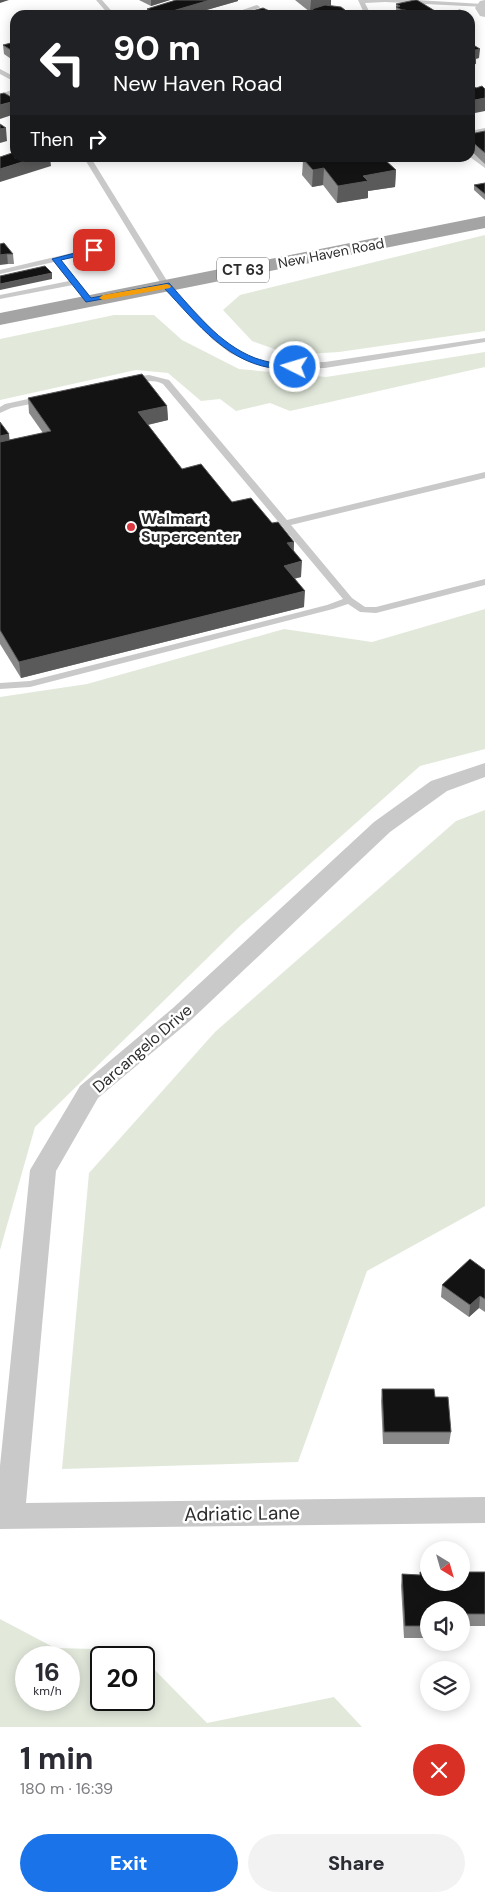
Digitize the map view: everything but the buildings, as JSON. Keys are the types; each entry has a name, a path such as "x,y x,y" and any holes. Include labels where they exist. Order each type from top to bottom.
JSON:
{"main road":[{"name":"New Haven Road","path":"0,318 485,222"}],"street":[{"name":"Darcangelo Drive","path":"5,1515 43,1170 89,1092 182,1014 382,827 439,786 485,770"},
{"name":"Adriatic Lane","path":"5,1515 485,1510"}],"lane":[{"path":"100,0 108,10"},
{"path":"362,1 386,0 484,8"},
{"path":"247,10 257,7"},
{"path":"475,157 485,166"},
{"path":"89,162 166,285 215,337 239,354 274,366 295,367 326,365 485,340"},
{"path":"0,271 94,250"},
{"path":"56,259 89,300"},
{"path":"20,267 28,275"},
{"path":"0,271 8,279"},
{"path":"1,296 37,286 74,282"},
{"path":"118,383 146,377 158,378 166,382 349,600 363,610 376,610 485,582"},
{"path":"0,410 8,406 54,396"},
{"path":"286,523 485,475"},
{"path":"0,686 30,684 330,607 349,600"}],"shaded area":[{"path":"485,235 485,331 339,352 291,355 252,341 223,310 240,295"},
{"path":"114,315 154,315 182,340 239,369 326,377 485,352 485,367 290,411 270,403 236,411 220,399 201,401 168,373 136,370 0,400 0,339"},
{"path":"485,609 485,749 420,766 239,927 35,1127 0,1250 0,697 87,684 284,629 372,642"},
{"path":"485,810 485,1206 367,1271 298,1462 62,1469 89,1173 215,1032 456,821"},
{"path":"0,1619 51,1646 15,1646 15,1711 80,1711 80,1649 90,1649 90,1711 155,1711 155,1670 207,1723 334,1697 362,1727 0,1727"}],"slow traffic":[{"path":"103,298 167,286"}],"place":[{"name":"Walmart Supercenter","path":"131,527"}],"route":[{"path":"94,250 56,259 89,300 166,285 215,337 233,350 252,360 274,366 295,367"}]}
